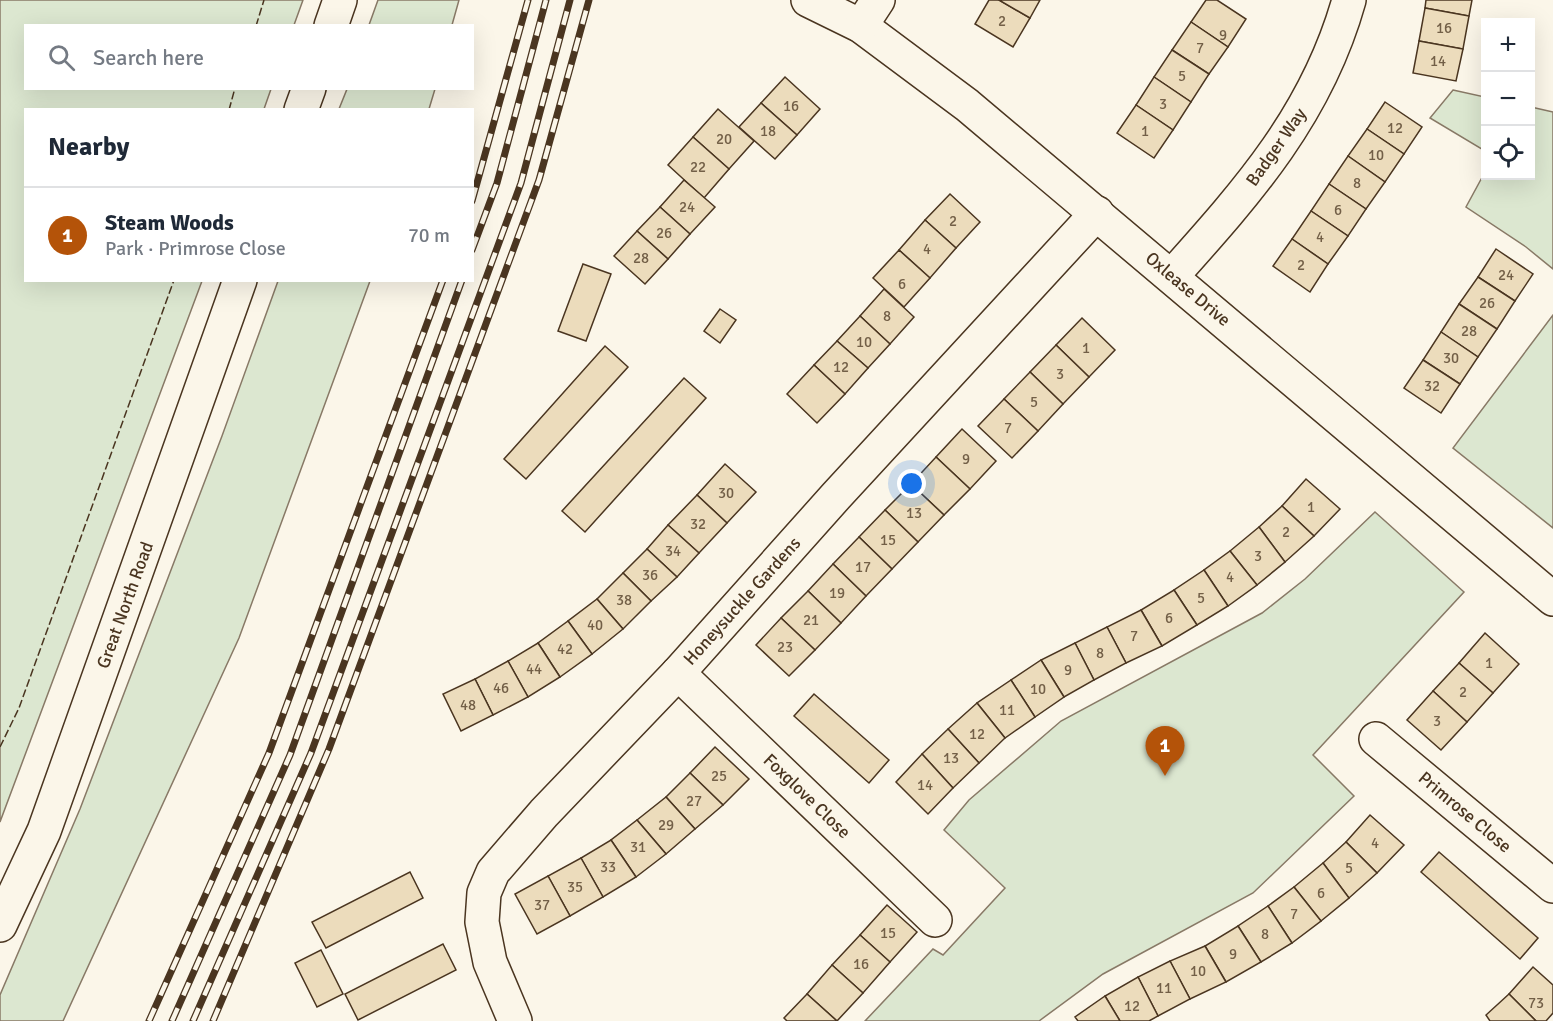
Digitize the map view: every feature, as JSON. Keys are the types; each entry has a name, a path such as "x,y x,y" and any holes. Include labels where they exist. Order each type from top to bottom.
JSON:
{"street":[{"path":"332,24 340,0"},
{"name":"Oxlease Drive","path":"808,0 870,13 967,105 1553,598"},
{"name":"Badger Way","path":"1172,276 1216,228 1275,154 1305,105 1331,54 1349,0"},
{"path":"302,108 308,90"},
{"name":"Honeysuckle Gardens","path":"515,1021 490,962 482,922 484,893 493,872 544,813 678,674 836,496 1096,213"},
{"name":"Great North Road","path":"0,925 44,831 239,282"},
{"name":"Foxglove Close","path":"678,674 935,920"},
{"name":"Primrose Close","path":"1376,739 1553,886"}],"green space":[{"path":"0,0 303,0 294,24 24,24 24,90 271,90 264,108 24,108 24,282 202,282 0,822"},
{"path":"378,0 459,0 452,24 369,24"},
{"path":"346,90 435,90 429,108 339,108"},
{"path":"1453,90 1481,96 1481,149 1430,118"},
{"path":"1535,108 1553,112 1553,269 1526,247 1466,207 1481,179 1535,180"},
{"path":"278,282 370,282 239,638 63,1021 0,1021 0,995 80,809 222,436"},
{"path":"1553,315 1553,528 1453,448"},
{"path":"1375,512 1464,592 1313,755 1354,796 1253,893 1103,974 1039,1021 865,1021 933,949 943,955 1005,888 944,830 969,800 1061,721 1262,613 1305,579"}],"building":[{"path":"989,0 999,0 1030,18 1013,47 975,24"},
{"path":"999,0 1040,0 1030,18"},
{"path":"1206,0 1217,0 1246,19 1228,47 1191,22"},
{"path":"1426,0 1472,0 1469,16 1425,8"},
{"path":"1425,8 1469,16 1463,49 1419,41"},
{"path":"1191,22 1228,47 1209,74 1172,50"},
{"path":"1419,41 1463,49 1456,81 1413,73"},
{"path":"1172,50 1209,74 1191,102 1154,77"},
{"path":"785,77 820,109 797,135 761,103"},
{"path":"1154,77 1191,102 1173,130 1136,105"},
{"path":"1385,102 1422,127 1404,154 1367,129"},
{"path":"761,103 797,135 775,159 739,127"},
{"path":"1136,105 1173,130 1154,158 1117,133"},
{"path":"718,109 754,141 729,169 693,137"},
{"path":"1367,129 1404,154 1385,182 1348,156"},
{"path":"693,137 729,169 704,198 668,165"},
{"path":"1348,156 1385,182 1366,209 1329,184"},
{"path":"684,180 715,207 690,234 660,207"},
{"path":"1329,184 1366,209 1348,236 1311,211"},
{"path":"950,194 980,222 956,248 925,220"},
{"path":"660,207 690,234 668,259 637,231"},
{"path":"1311,211 1348,236 1328,264 1292,239"},
{"path":"925,220 956,248 930,278 899,250"},
{"path":"637,231 668,259 645,284 614,256"},
{"path":"1292,239 1328,264 1310,292 1273,266"},
{"path":"1496,249 1533,274 1515,301 1478,277"},
{"path":"899,250 930,278 904,307 873,278"},
{"path":"583,264 611,274 586,341 558,331"},
{"path":"1478,277 1515,301 1497,329 1459,304"},
{"path":"884,289 914,317 890,344 860,316"},
{"path":"1459,304 1497,329 1478,357 1441,332"},
{"path":"720,309 736,320 720,343 704,331"},
{"path":"860,316 890,344 868,368 837,341"},
{"path":"1082,318 1115,350 1089,377 1056,345"},
{"path":"1441,332 1478,357 1460,384 1423,360"},
{"path":"837,341 868,368 845,394 814,365"},
{"path":"1056,345 1089,377 1063,404 1030,372"},
{"path":"605,346 628,367 526,479 504,459"},
{"path":"1423,360 1460,384 1441,413 1404,388"},
{"path":"814,365 845,394 817,423 787,394"},
{"path":"1030,372 1063,404 1038,431 1004,399"},
{"path":"684,378 706,398 585,532 562,511"},
{"path":"1004,399 1038,431 1012,458 978,426"},
{"path":"962,429 996,461 970,489 936,457"},
{"path":"936,457 970,489 944,515 911,484"},
{"path":"725,464 756,492 727,523 697,495"},
{"path":"1306,479 1340,509 1314,536 1282,506"},
{"path":"911,484 944,515 918,542 885,510"},
{"path":"697,495 727,523 699,553 668,525"},
{"path":"1282,506 1314,536 1285,562 1259,527"},
{"path":"885,510 918,542 892,569 859,537"},
{"path":"668,525 699,553 677,577 647,549"},
{"path":"1259,527 1285,562 1257,585 1230,551"},
{"path":"859,537 892,569 866,596 833,564"},
{"path":"647,549 677,577 651,601 623,573"},
{"path":"1230,551 1257,585 1228,606 1204,570"},
{"path":"833,564 866,596 841,623 808,591"},
{"path":"1204,570 1228,606 1197,625 1174,590"},
{"path":"623,573 651,601 623,629 597,599"},
{"path":"1174,590 1197,625 1162,646 1141,610"},
{"path":"808,591 841,623 815,650 781,618"},
{"path":"597,599 623,629 592,654 568,621"},
{"path":"1141,610 1162,646 1126,663 1107,627"},
{"path":"781,618 815,650 789,676 756,645"},
{"path":"568,621 592,654 560,677 538,643"},
{"path":"1107,627 1126,663 1094,680 1075,643"},
{"path":"1485,633 1519,664 1493,693 1459,663"},
{"path":"538,643 560,677 528,697 508,661"},
{"path":"1075,643 1094,680 1064,697 1041,660"},
{"path":"1041,660 1064,697 1035,717 1011,680"},
{"path":"508,661 528,697 493,715 475,679"},
{"path":"1459,663 1493,693 1467,722 1433,691"},
{"path":"475,679 493,715 461,731 443,694"},
{"path":"1011,680 1035,717 1005,738 977,703"},
{"path":"1433,691 1467,722 1441,750 1407,720"},
{"path":"814,694 889,760 869,783 794,716"},
{"path":"977,703 1005,738 979,763 948,729"},
{"path":"948,729 979,763 953,788 922,754"},
{"path":"715,747 749,779 723,805 690,773"},
{"path":"922,754 953,788 928,814 896,782"},
{"path":"690,773 723,805 695,829 666,797"},
{"path":"666,797 695,829 666,854 637,820"},
{"path":"1370,815 1404,845 1377,873 1346,842"},
{"path":"637,820 666,854 636,877 611,840"},
{"path":"611,840 636,877 603,897 581,858"},
{"path":"1346,842 1377,873 1349,898 1323,863"},
{"path":"1439,852 1538,938 1520,959 1421,872"},
{"path":"581,858 603,897 570,916 548,876"},
{"path":"1323,863 1349,898 1321,921 1294,887"},
{"path":"410,872 423,898 326,948 312,922"},
{"path":"548,876 570,916 537,934 515,894"},
{"path":"1294,887 1321,921 1292,943 1268,906"},
{"path":"887,905 917,932 890,962 860,935"},
{"path":"1268,906 1292,943 1261,962 1238,926"},
{"path":"1238,926 1261,962 1226,982 1205,946"},
{"path":"860,935 890,962 863,993 832,965"},
{"path":"443,944 456,970 358,1020 345,994"},
{"path":"1205,946 1226,982 1190,999 1170,961"},
{"path":"321,950 343,994 317,1007 295,963"},
{"path":"1170,961 1190,999 1158,1016 1138,977"},
{"path":"832,965 863,993 837,1021 807,994"},
{"path":"1533,967 1553,985 1553,1013 1546,1021 1536,1021 1509,994"},
{"path":"1138,977 1158,1016 1149,1021 1120,1021 1105,996"},
{"path":"807,994 837,1021 787,1021 784,1018"},
{"path":"1509,994 1536,1021 1490,1021 1486,1015"},
{"path":"1105,996 1120,1021 1078,1021 1075,1017"}],"railway":[{"path":"474,194 528,0"},
{"path":"474,245 497,183 546,0"},
{"path":"193,1021 311,753 521,183 570,0"},
{"path":"213,1021 329,749 539,180 589,0"},
{"path":"149,1021 269,753 442,282"},
{"path":"172,1021 290,755 461,282"}],"fence":[{"path":"257,24 264,0"},
{"path":"230,108 234,90"},
{"path":"0,747 19,708 173,282"}],"place":[{"name":"Steam Woods","path":"1165,776"}]}
